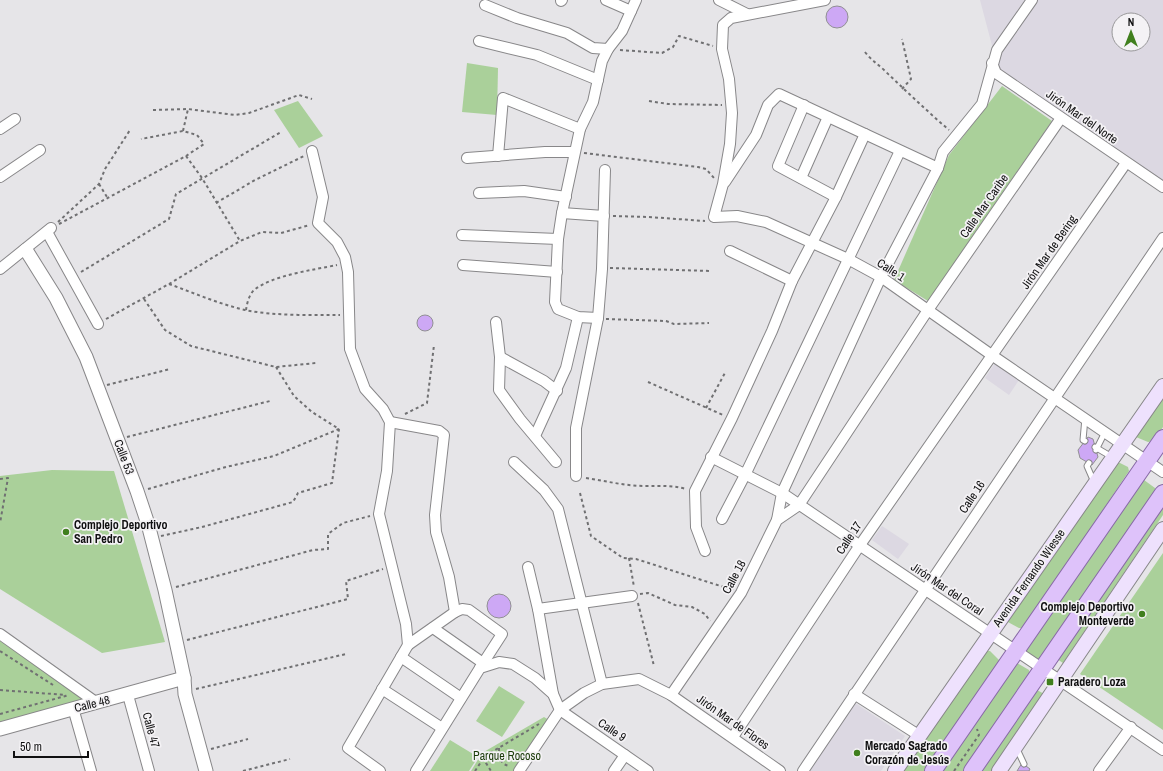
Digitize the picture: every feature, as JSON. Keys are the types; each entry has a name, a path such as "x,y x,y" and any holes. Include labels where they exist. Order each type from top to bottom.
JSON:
{"main road":[{"name":"Avenida Fernando Wiesse","path":"895,771 1163,386"},
{"path":"933,771 1146,460 1163,438"},
{"path":"972,771 1163,493"},
{"path":"999,771 1163,529"}],"street":[{"path":"606,0 631,12"},
{"path":"598,318 578,317 558,309 555,302 558,239 574,152 580,129 593,102 602,61 608,49 622,31 636,0"},
{"path":"719,0 747,14"},
{"path":"714,217 724,184 730,144 731,105 729,79 722,49 724,25 731,18 747,14 825,0"},
{"path":"778,520 782,493 881,277 938,168 943,152 982,104 992,63 997,50 1032,0"},
{"path":"485,5 517,18 567,33 593,48 608,49"},
{"path":"478,41 537,55 598,80"},
{"name":"Jirón Mar del Norte","path":"992,63 996,73 1163,188"},
{"path":"724,184 756,135 768,105 773,98 779,94 938,168"},
{"path":"498,156 503,98 580,129"},
{"path":"804,106 778,166 836,198"},
{"path":"801,178 828,117"},
{"name":"Calle Mar Caribe","path":"928,310 1061,118"},
{"path":"0,129 15,119"},
{"path":"705,551 696,527 695,491 732,418 772,331 792,281 836,198 865,134"},
{"path":"0,177 40,150"},
{"path":"722,519 745,475 900,151"},
{"path":"312,152 323,197 318,223 337,242 346,257 350,315 350,349 365,389 383,409 390,422 387,471 378,514 390,567 406,624 408,645"},
{"path":"467,158 545,152 574,152"},
{"name":"Jirón Mar de Bering","path":"993,356 1126,163"},
{"path":"576,476 576,428 598,318 602,269 605,170"},
{"path":"479,193 524,191 566,197"},
{"path":"562,213 604,216"},
{"name":"Calle 1","path":"714,217 737,216 766,222 848,259 881,277 1055,399 1163,472"},
{"path":"0,268 26,250 49,230 98,324"},
{"path":"462,235 558,239"},
{"name":"Calle 16","path":"803,771 1163,238"},
{"name":"Calle 53","path":"26,250 59,305 86,357 137,491 165,590 175,643 184,678 186,694 206,771"},
{"path":"730,251 792,281"},
{"path":"463,265 557,272"},
{"name":"Calle 18","path":"671,695 741,593 778,520 799,505 928,310"},
{"path":"535,436 557,391 566,368 578,317"},
{"path":"496,322 500,357 499,390 515,413 556,462"},
{"name":"Calle 17","path":"733,737 860,545 993,356"},
{"path":"500,357 544,381 557,391"},
{"path":"390,422 438,431 444,435 435,515 436,527 455,612"},
{"name":"Jirón Mar del Coral","path":"711,457 782,493 1163,750"},
{"path":"514,462 544,490 558,509 602,684"},
{"path":"528,567 538,609 553,694 560,710"},
{"path":"538,609 635,595"},
{"path":"380,771 348,748 408,645 455,612 462,609 469,610 502,634 416,771"},
{"path":"433,628 482,666"},
{"path":"0,634 97,703"},
{"path":"401,657 461,698"},
{"path":"482,666 499,662 512,664 535,678 553,694"},
{"name":"Calle 53","path":"184,678 192,690 214,771"},
{"name":"Calle 48","path":"0,729 73,708 128,695 184,678"},
{"path":"519,771 560,710 584,693 602,684 639,679 671,695"},
{"path":"382,689 442,728"},
{"path":"854,694 920,736"},
{"name":"Calle 47","path":"128,695 150,771"},
{"name":"Jirón Mar de Flores","path":"671,695 780,771"},
{"path":"73,708 90,771"},
{"name":"Calle 9","path":"560,710 648,771"},
{"path":"1099,771 1131,727"},
{"path":"614,771 625,755"}],"lane":[{"path":"1084,418 1083,440 1085,441"},
{"path":"1105,432 1096,449 1113,457"},
{"path":"1089,463 1087,466 1095,483"},
{"path":"1016,746 1024,764"}],"path":[{"path":"608,49 662,53 673,48 679,36 722,49"},
{"path":"902,39 911,79 902,89"},
{"path":"865,52 874,63 884,70 902,89 956,135"},
{"path":"153,110 188,109 234,115 249,114 299,95 312,99"},
{"path":"649,101 675,104 731,105"},
{"path":"183,131 188,109"},
{"path":"49,230 99,184 105,170 130,130"},
{"path":"49,230 107,197 186,156 204,144 197,135 183,131 141,139"},
{"path":"73,276 169,219 176,194 281,132"},
{"path":"216,203 255,180 312,152"},
{"path":"574,152 698,167 706,169 714,178 724,184"},
{"path":"186,156 202,178 240,241"},
{"path":"99,184 107,197"},
{"path":"604,216 649,217 705,221 714,217"},
{"path":"98,324 144,299 240,241 262,232 281,232 318,223"},
{"path":"246,310 253,291 264,284 297,274 340,264"},
{"path":"602,269 628,267 711,271"},
{"path":"169,284 246,310 301,315 350,315"},
{"path":"144,299 165,330 191,346 276,367 316,363"},
{"path":"598,318 666,321 674,324 709,323"},
{"path":"390,422 427,403 434,345"},
{"path":"276,367 294,396 312,412 340,429"},
{"path":"98,389 122,381 170,369"},
{"path":"706,408 726,371"},
{"path":"648,382 732,418"},
{"path":"139,434 270,401"},
{"path":"137,491 226,467 274,456 340,429"},
{"path":"151,538 202,527 293,502 298,493 332,483 340,429"},
{"path":"576,476 618,484 645,486 673,485 695,491"},
{"path":"0,479 8,478 0,523"},
{"path":"580,493 591,536 624,558 629,558 741,593"},
{"path":"165,590 313,550 328,549 328,534 343,523 378,514"},
{"path":"629,558 635,595 654,666"},
{"path":"175,643 348,599 346,581 390,567"},
{"path":"635,595 648,594 675,605 692,607 705,614 717,629"},
{"path":"0,651 57,687"},
{"path":"192,690 346,654"},
{"path":"0,690 69,695"},
{"path":"63,691 69,695"},
{"path":"0,714 69,695"},
{"path":"476,770 485,756 543,721 539,727"},
{"path":"954,771 979,735 977,728"},
{"path":"208,750 248,739"},
{"path":"499,748 500,760 504,764 514,767 511,771"},
{"path":"485,756 486,764 491,771"},
{"path":"243,771 290,759"}],"shaded area":[{"path":"980,0 1163,0 1163,186 999,72"},
{"path":"995,363 1019,380 1009,395 985,378"},
{"path":"882,526 909,544 898,559 872,540"},
{"name":"Mercado Sagrado Corazón de Jesús","path":"855,703 905,736 881,771 808,771"}],"green space":[{"path":"467,63 498,68 497,115 462,112"},
{"path":"1002,86 1052,121 928,301 894,280 949,155"},
{"path":"298,101 323,136 299,148 274,110"},
{"path":"1163,393 1163,427 1154,441 1148,442 1136,437"},
{"path":"1113,463 1120,463 1128,467 1129,471 1024,628 1019,628 1006,621"},
{"name":"Complejo Deportivo San Pedro","path":"52,470 114,471 165,642 102,653 0,589 0,476"},
{"path":"1144,480 1155,488 1155,491 1039,660 1026,651 1028,645 1141,481"},
{"path":"1163,503 1163,515 1063,663 1057,659"},
{"name":"Complejo Deportivo Monteverde","path":"1163,553 1163,730 1080,674"},
{"path":"0,640 87,701 0,723"},
{"path":"985,651 990,651 1001,662 924,771 904,771"},
{"path":"1017,663 1029,670 1030,674 966,771 937,771"},
{"path":"499,686 525,702 502,737 476,721"},
{"path":"1037,690 1046,695 994,771 982,771"},
{"name":"Parque Rocoso","path":"544,717 549,720 515,771 471,771 482,753"},
{"path":"450,740 478,757 469,771 430,771"}],"building":[{"path":"833,6 841,6 848,13 848,21 841,28 833,28 826,21 826,13"},
{"path":"425,315 432,320 433,323 428,330 425,331 418,326 417,323 422,316"},
{"path":"1088,437 1093,439 1098,457 1092,465 1080,458 1078,450"},
{"path":"499,594 508,597 511,606 508,615 499,618 490,615 487,606 490,597"},
{"path":"1022,763 1030,769 1029,771 1017,771"}],"place":[{"name":"Complejo Deportivo San Pedro","path":"66,532"},
{"name":"Complejo Deportivo Monteverde","path":"1142,614"},
{"name":"Paradero Loza","path":"1050,682"},
{"name":"Mercado Sagrado Corazón de Jesús","path":"857,753"}]}
